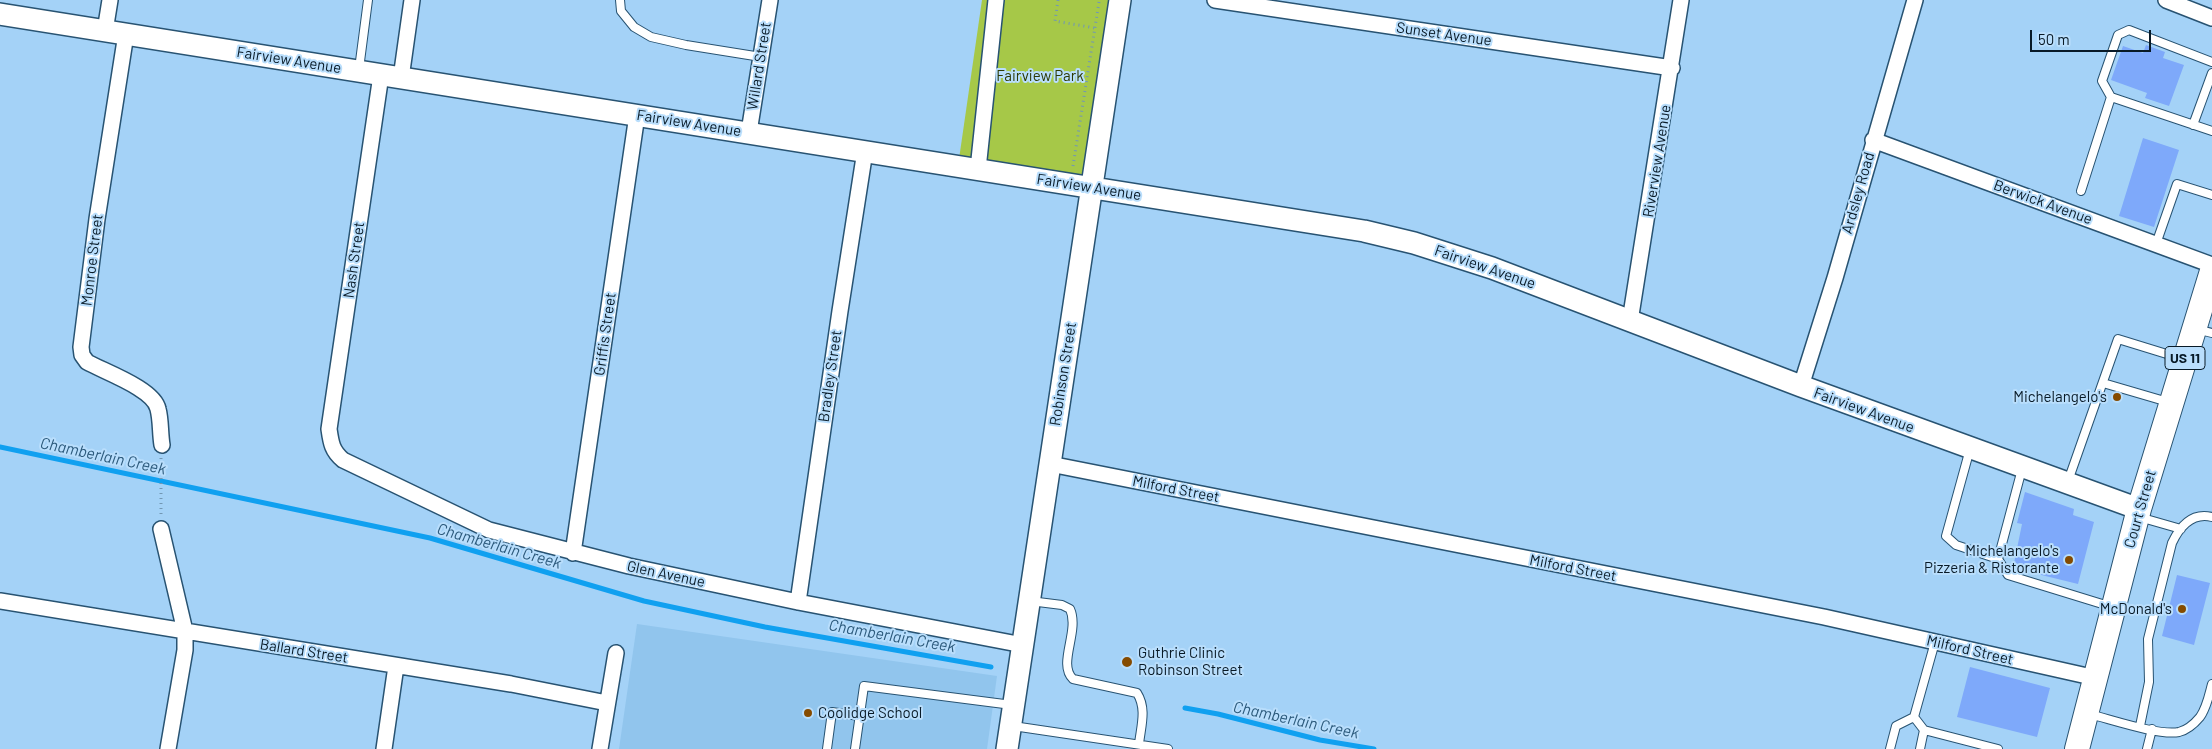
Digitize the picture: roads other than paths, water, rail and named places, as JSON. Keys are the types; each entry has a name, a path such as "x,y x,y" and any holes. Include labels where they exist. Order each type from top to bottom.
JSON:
{"main road":[{"name":"Court Street","path":"2077,749 2138,513 2171,403 2185,359 2203,331 2212,271"}],"street":[{"path":"104,31 110,0"},
{"name":"Nash Street","path":"331,445 329,429 391,76 412,0"},
{"name":"Willard Street","path":"749,132 770,0"},
{"path":"978,169 996,0"},
{"name":"Robinson Street","path":"1007,749 1120,0"},
{"name":"Sunset Avenue","path":"1215,0 1672,68"},
{"name":"Riverview Avenue","path":"1630,321 1682,0"},
{"name":"Ardsley Road","path":"1801,386 1835,278 1915,0"},
{"path":"2166,0 2212,18"},
{"name":"Fairview Avenue","path":"0,14 1364,231 1414,243 1492,268 2138,513"},
{"name":"Monroe Street","path":"126,34 97,220 81,347 82,356 87,362 133,384 154,399 158,408 162,445"},
{"name":"Griffis Street","path":"573,553 637,115"},
{"name":"Berwick Avenue","path":"1874,140 2212,265"},
{"name":"Bradley Street","path":"798,602 865,151"},
{"name":"Glen Avenue","path":"331,445 335,453 343,460 489,530 573,553 798,602 1023,645"},
{"name":"Milford Street","path":"1050,464 1824,617 2096,678"},
{"path":"161,529 185,631 185,650 168,749"},
{"name":"Ballard Street","path":"0,601 511,684 607,703"},
{"path":"600,749 616,653"},
{"path":"384,749 396,666"}],"lane":[{"path":"359,71 368,0"},
{"path":"620,0 621,11 634,27 651,37 686,45 761,57"},
{"path":"2212,62 2129,30 2118,35 2102,81 2111,97 2212,131"},
{"path":"2193,125 2212,73"},
{"path":"2081,191 2111,97"},
{"path":"2156,244 2177,184 2212,196"},
{"path":"2067,485 2118,339 2185,359"},
{"path":"2103,383 2171,403"},
{"path":"1970,448 1946,536 1956,545 1998,559 2008,575 2114,608"},
{"path":"1998,559 2022,468"},
{"path":"2138,513 2181,529"},
{"path":"2140,726 2150,682 2148,639 2172,543 2181,529 2194,517 2203,515 2212,517"},
{"path":"1029,600 1062,604 1070,609 1074,624 1067,665 1068,674 1073,679 1137,693 1142,702 1144,712 1139,744"},
{"path":"1890,749 1896,726 1914,716 1935,642"},
{"path":"2087,713 2152,729 2178,732 2190,727 2200,717 2207,705 2212,684"},
{"path":"855,749 864,686 1014,705"},
{"path":"827,749 832,712 859,716"},
{"path":"1914,716 1924,730 1998,749"},
{"path":"1010,726 1168,749"},
{"path":"2147,749 2152,729"},
{"path":"1920,749 1924,730"}],"waterway":[{"name":"Chamberlain Creek","path":"0,447 430,538 644,601 765,627 991,667"},
{"name":"Chamberlain Creek","path":"1185,708 1218,714 1320,740 1374,749"}],"place":[{"name":"Michelangelo's","path":"2117,397"},
{"name":"Michelangelo's Pizzeria & Ristorante","path":"2069,560"},
{"name":"McDonald's","path":"2182,609"},
{"name":"Guthrie Clinic Robinson Street","path":"1127,662"},
{"name":"Coolidge School","path":"808,713"}],"park label":[{"name":"Fairview Park","path":"1040,76"}]}
